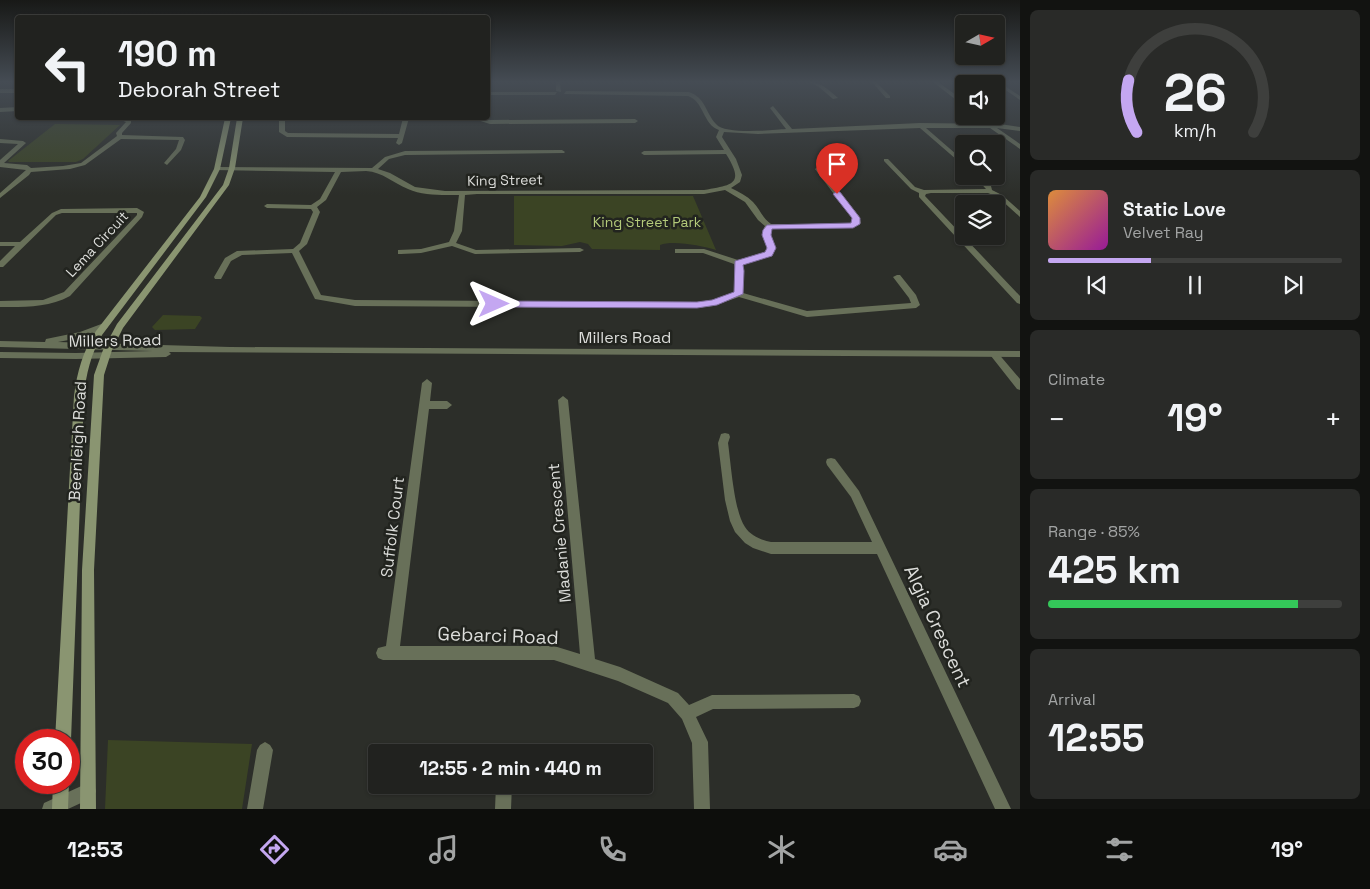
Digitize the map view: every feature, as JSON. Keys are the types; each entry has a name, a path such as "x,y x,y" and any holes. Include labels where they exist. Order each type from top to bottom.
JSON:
{"main road":[{"name":"Beenleigh Road","path":"64,729 80,381 89,351 104,326 203,197 217,168 228,120"},
{"name":"Beenleigh Road","path":"88,809 88,570 99,375 106,351 125,318 226,185 232,168 240,120"},
{"path":"57,807 59,794"}],"street":[{"path":"120,137 119,134 128,124 128,120"},
{"path":"282,120 282,132 287,135 400,136"},
{"path":"399,143 405,120"},
{"path":"482,120 490,122 635,121"},
{"path":"711,120 715,127 722,130 758,132 920,125 991,126 1020,129"},
{"path":"782,120 790,130"},
{"path":"920,125 955,156"},
{"path":"991,126 1020,148"},
{"path":"722,130 719,137 740,172 740,179 736,185 726,188"},
{"path":"0,141 18,141 23,143 0,165 27,167 29,170 47,167 71,167 84,164 110,141 120,137 181,138 179,149 168,163"},
{"path":"374,170 386,158 405,153 562,152"},
{"path":"644,153 728,152"},
{"path":"886,160 913,188 923,192 990,191 1000,196 1020,215"},
{"name":"King Street","path":"217,168 326,169 338,172 356,169 374,170 387,174 413,189 462,194 477,192 704,192 726,188"},
{"path":"726,188 746,199 763,223 770,226 853,226 857,223 856,218 818,169"},
{"path":"0,196 28,174 29,170"},
{"path":"267,206 313,207 323,200 338,172"},
{"path":"987,185 990,191"},
{"path":"923,192 921,196 1020,301"},
{"path":"452,244 458,231 462,194"},
{"path":"218,277 228,260 240,253 295,251 303,244 316,212 313,207"},
{"name":"Lema Circuit","path":"0,266 54,214 61,211 137,210 141,212 134,223 67,294 59,300 37,303 0,304"},
{"path":"678,250 704,251 738,263 768,254 772,248 767,235 767,230 770,226"},
{"path":"0,244 19,246"},
{"path":"400,252 421,251 452,244 475,252 580,250"},
{"path":"0,249 19,246"},
{"path":"295,251 318,297 339,302 697,305 714,303 738,294 807,314 916,304 913,297 897,277"},
{"path":"738,263 740,271 738,294"},
{"path":"26,344 82,335 104,326"},
{"name":"Millers Road","path":"0,344 26,344 89,351"},
{"name":"Millers Road","path":"0,355 89,351 230,350 1020,354"},
{"path":"994,354 1020,386"},
{"name":"Suffolk Court","path":"387,653 427,383"},
{"name":"Madanie Crescent","path":"563,400 588,663"},
{"path":"424,405 447,405"},
{"path":"725,437 723,443 736,521 745,536 752,542 772,548 880,548"},
{"name":"Algia Crescent","path":"831,462 855,494 1003,809"},
{"name":"Gebarci Road","path":"387,653 554,653 620,674 672,698 687,714"},
{"path":"702,809 700,742 687,714 712,702 854,701"},
{"path":"255,809 264,750"},
{"path":"57,807 88,791"},
{"path":"503,809 504,794"}],"green space":[{"path":"55,124 120,125 83,159 76,162 8,161"},
{"name":"King Street Park","path":"514,196 693,196 716,250 680,243 660,245 660,250 592,249 588,244 580,242 562,246 514,245"},
{"path":"163,315 200,316 202,318 195,329 155,330 152,327"},
{"path":"108,740 252,744 242,809 105,809"}],"route":[{"path":"494,304 697,305 714,303 738,294 740,271 738,263 768,254 772,248 767,235 767,230 770,226 853,226 857,223 856,218 837,194"}]}
